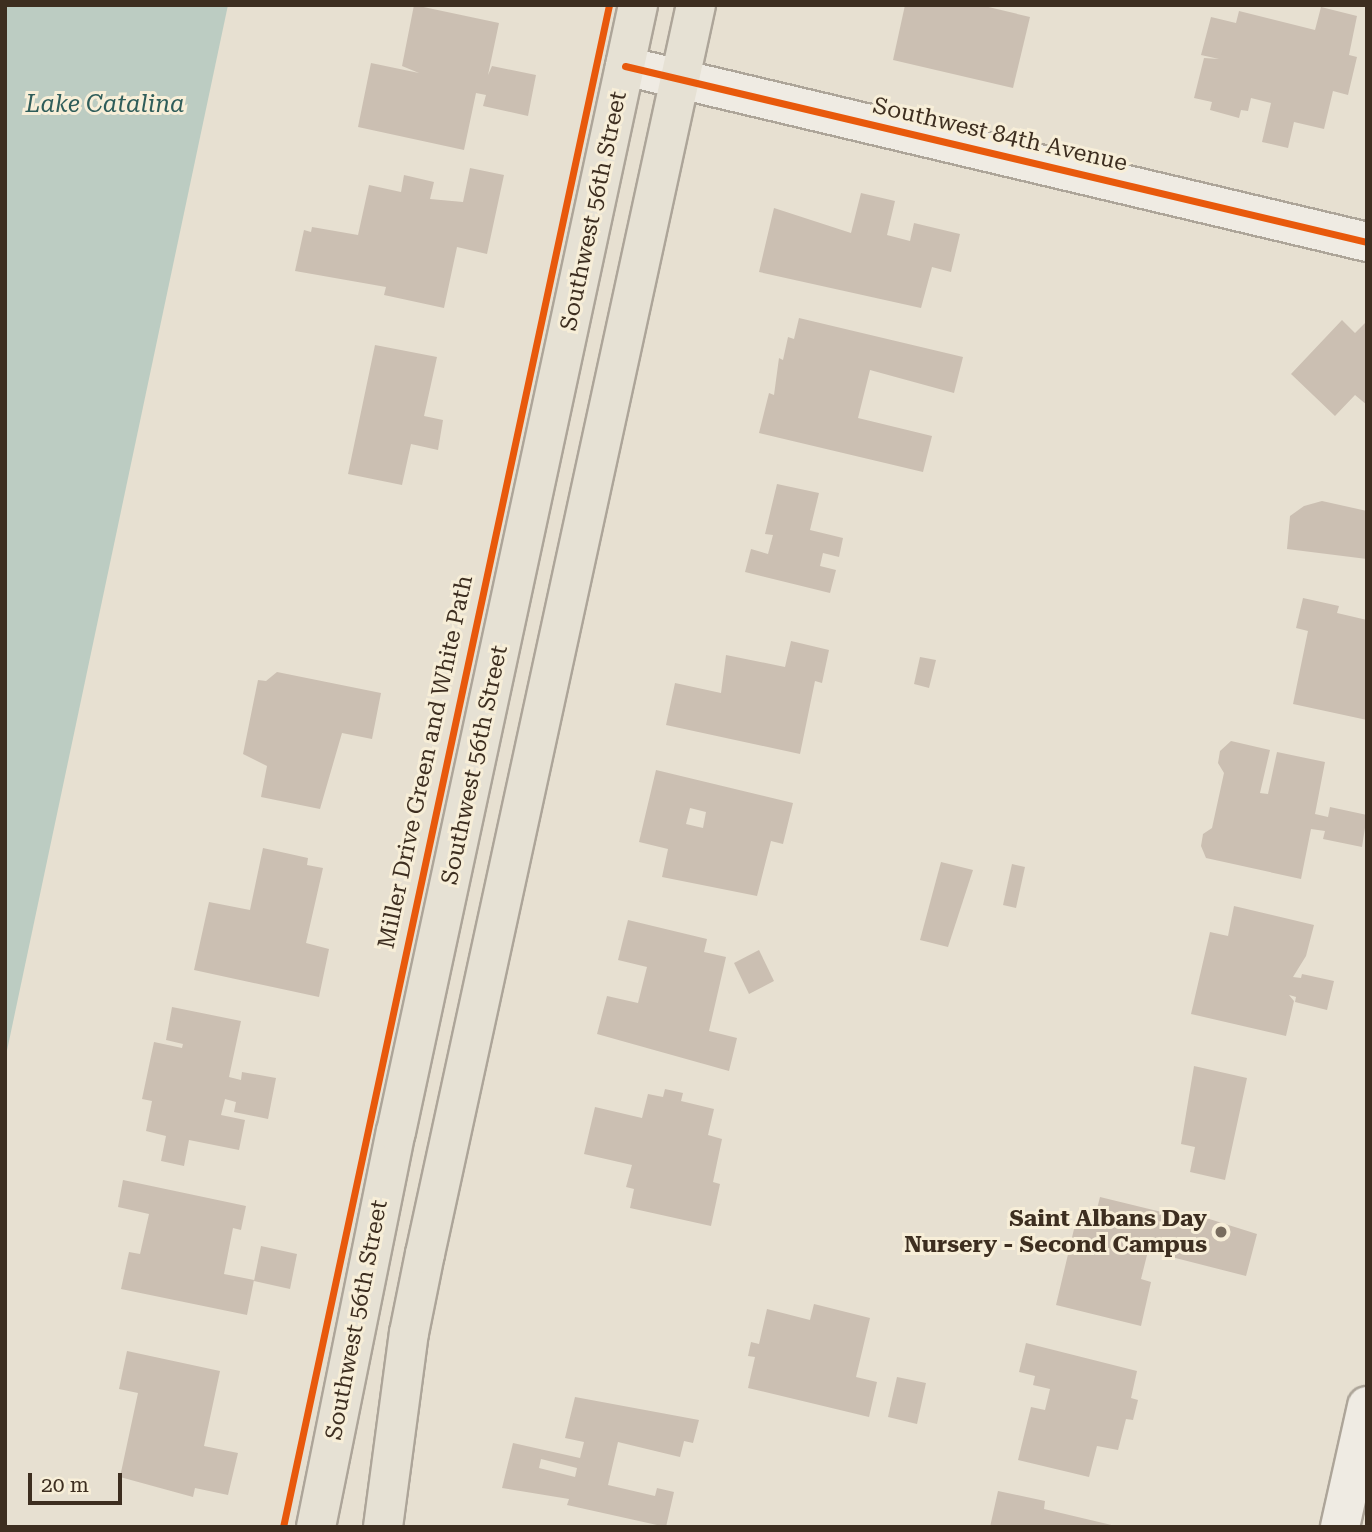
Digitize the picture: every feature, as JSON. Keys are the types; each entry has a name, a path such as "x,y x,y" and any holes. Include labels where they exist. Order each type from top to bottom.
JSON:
{"main road":[{"name":"Southwest 56th Street","path":"316,1527 456,852 638,5"},
{"path":"383,1527 409,1333 696,5"},
{"path":"456,852 511,863"}],"street":[{"name":"Southwest 84th Avenue","path":"625,66 1367,242"},
{"path":"1340,1527 1367,1406"}],"water":[{"name":"Lake Catalina","path":"5,5 228,5 5,1060"}],"building":[{"path":"414,5 499,23 488,75 492,66 536,75 528,116 483,106 486,95 476,93 464,150 358,127 371,63 419,73 402,66"},
{"path":"905,5 980,5 1030,17 1013,88 893,60"},
{"path":"1321,7 1357,16 1349,55 1357,57 1348,95 1333,91 1324,129 1294,122 1288,148 1262,142 1271,103 1251,98 1248,111 1241,110 1239,118 1210,110 1212,102 1194,98 1204,58 1219,59 1201,55 1211,17 1236,23 1239,11 1315,30"},
{"path":"470,168 504,175 487,254 457,247 444,308 384,295 386,287 295,271 304,230 311,232 312,227 358,235 369,185 401,192 404,175 434,182 430,199 463,202"},
{"path":"861,193 895,201 887,235 910,241 914,223 960,234 951,272 932,267 921,308 759,272 774,208 851,233"},
{"path":"799,318 963,357 954,393 870,370 858,418 932,436 923,472 759,433 769,393 774,395 779,358 783,360 788,337 794,339"},
{"path":"1342,320 1355,333 1367,321 1367,405 1355,395 1335,416 1291,374"},
{"path":"375,345 437,357 424,416 443,420 438,450 411,444 402,485 348,474"},
{"path":"777,484 819,493 810,530 843,538 839,557 823,553 820,566 836,570 830,593 745,572 751,549 768,554 773,535 765,534"},
{"path":"1322,501 1367,511 1367,559 1287,549 1290,516 1304,506"},
{"path":"1303,598 1339,606 1337,613 1367,620 1367,720 1293,704 1308,631 1296,628"},
{"path":"791,641 829,650 822,683 815,681 800,754 666,725 675,683 721,693 726,655 785,667"},
{"path":"920,657 936,660 929,688 914,684"},
{"path":"277,672 381,693 372,739 342,733 320,809 261,797 267,766 243,754 258,680 266,681"},
{"path":"1231,741 1270,750 1260,793 1268,794 1277,752 1325,762 1315,814 1328,817 1330,807 1367,815 1362,847 1323,839 1325,831 1311,829 1301,879 1206,858 1201,846 1203,834 1212,828 1224,773 1218,763 1220,751"},
{"path":"656,770 793,803 783,844 771,841 757,896 662,877 668,849 639,842","holes":["690,808 706,812 703,828 686,824"]},
{"path":"263,848 308,858 307,865 323,868 306,943 329,949 319,997 194,970 209,902 250,910"},
{"path":"941,862 973,870 948,947 920,940"},
{"path":"1012,864 1025,867 1016,908 1003,905"},
{"path":"1234,906 1314,925 1306,956 1293,977 1301,978 1302,974 1334,981 1327,1010 1295,1002 1296,997 1289,995 1294,1001 1286,1036 1191,1014 1210,932 1228,936"},
{"path":"628,920 707,939 704,952 726,957 709,1031 737,1038 729,1071 597,1034 607,996 638,1003 647,967 618,960"},
{"path":"759,950 774,981 749,994 734,963"},
{"path":"172,1007 241,1021 229,1077 241,1080 242,1072 276,1078 268,1119 234,1112 236,1102 225,1099 221,1115 245,1120 239,1150 189,1140 184,1166 161,1161 166,1136 146,1131 152,1101 142,1099 154,1042 182,1048 183,1044 166,1040"},
{"path":"1194,1066 1247,1078 1225,1180 1190,1172 1195,1147 1181,1144"},
{"path":"665,1089 683,1093 681,1101 714,1109 708,1135 722,1139 713,1182 720,1184 711,1226 630,1208 634,1189 626,1187 632,1165 584,1154 595,1107 642,1118 648,1094 663,1097"},
{"path":"123,1180 246,1206 241,1230 233,1228 224,1274 254,1280 247,1315 121,1289 129,1252 140,1254 149,1214 118,1207"},
{"path":"1100,1197 1182,1217 1184,1211 1257,1234 1246,1276 1148,1251 1141,1279 1151,1282 1141,1326 1056,1305 1079,1208 1096,1213"},
{"path":"261,1246 297,1254 290,1289 254,1281"},
{"path":"814,1304 870,1318 856,1377 877,1382 869,1417 748,1388 755,1357 748,1356 751,1342 759,1344 767,1309 810,1320"},
{"path":"1026,1343 1137,1371 1131,1398 1138,1400 1133,1420 1126,1419 1118,1450 1097,1446 1089,1477 1018,1460 1031,1407 1045,1410 1050,1389 1033,1385 1035,1376 1019,1372"},
{"path":"127,1351 220,1371 204,1446 238,1453 228,1495 195,1488 193,1497 120,1477 138,1393 119,1389"},
{"path":"897,1377 926,1383 917,1424 888,1417"},
{"path":"575,1397 699,1420 693,1443 684,1441 680,1457 618,1442 608,1485 655,1496 657,1488 674,1492 666,1527 567,1505 569,1499 502,1488 513,1443 580,1458 584,1442 565,1438","holes":["541,1459 577,1468 575,1477 539,1468"]},
{"path":"998,1491 1045,1501 1044,1509 1120,1527 990,1527"}],"cycle path":[{"name":"Miller Drive Green and White Path","path":"283,1527 609,5"},
{"path":"625,66 1367,242"}],"place":[{"name":"Saint Albans Day Nursery - Second Campus","path":"1221,1232"}]}
